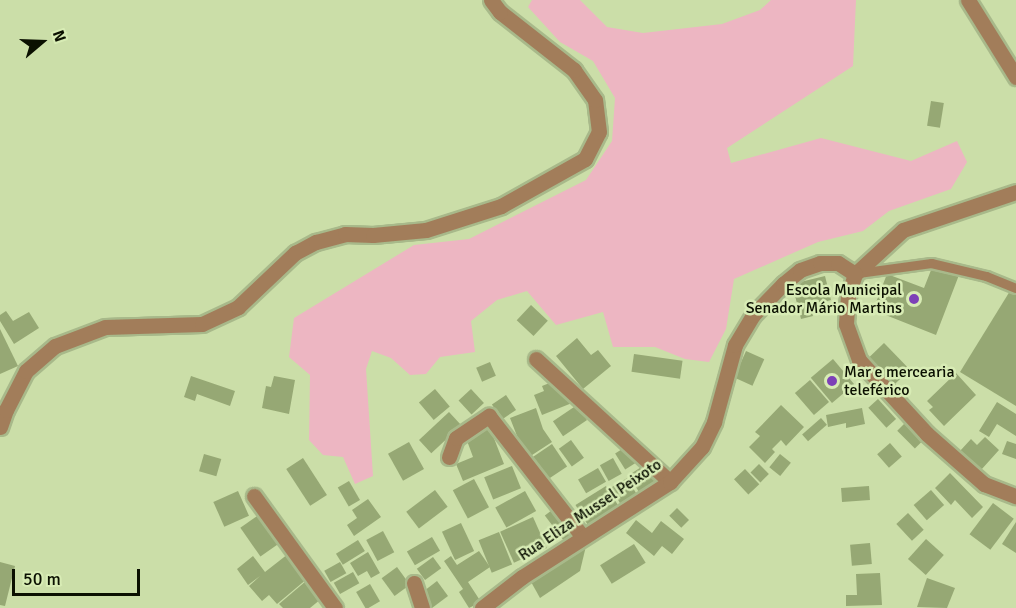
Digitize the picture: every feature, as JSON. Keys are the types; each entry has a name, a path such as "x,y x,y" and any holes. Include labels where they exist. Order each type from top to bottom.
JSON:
{"street":[{"path":"0,427 26,371 55,346 105,327 202,324 238,307 295,253 316,242 345,234 374,235 426,230 501,206 585,159 599,132 595,100 574,70 500,12 491,0"},
{"path":"968,0 1016,77"},
{"path":"1016,192 903,230 855,274 848,295 846,324 859,360 927,434 984,484 1016,496"},
{"name":"Rua Eliza Mussel Peixoto","path":"482,608 522,577 670,482 702,447 714,422 735,345 753,315 800,270 820,262 838,263 855,274"},
{"path":"536,359 670,482"},
{"path":"449,457 456,438 489,417 583,537"},
{"path":"254,496 335,608"},
{"path":"414,583 422,608"}],"lane":[{"path":"855,274 931,263 986,276 1016,288"}],"shaded area":[{"path":"532,0 580,0 607,27 643,33 722,24 760,10 771,0 856,0 853,66 727,148 731,163 821,138 911,161 957,141 967,162 951,189 889,211 863,231 818,242 734,279 726,329 709,362 685,359 655,347 613,347 603,312 556,325 527,291 497,300 471,321 475,352 440,357 426,374 410,375 391,358 372,351 366,369 373,476 355,484 343,457 323,455 309,440 310,375 289,357 294,318 414,245 469,239 586,180 612,141 615,98 593,61 560,42 528,7"}],"building":[{"path":"931,101 944,103 940,128 927,126"},
{"name":"Escola Municipal Senador Mário Martins","path":"933,265 959,275 936,335 873,310 887,274 924,288"},
{"path":"825,276 831,300 810,306 813,316 801,319 792,284"},
{"path":"1010,291 1016,294 1016,406 960,372"},
{"path":"531,305 548,321 533,336 517,320"},
{"path":"6,311 13,321 29,312 39,328 14,344 0,321 0,315"},
{"path":"0,329 18,366 0,374"},
{"path":"577,338 591,355 598,350 611,366 583,389 556,356"},
{"path":"884,343 910,370 894,385 868,358"},
{"path":"746,351 764,359 752,386 734,377"},
{"path":"634,354 683,361 680,379 631,372"},
{"name":"Mar e mercearia teleférico","path":"833,359 854,384 832,403 811,378"},
{"path":"490,362 496,376 482,382 476,368"},
{"path":"956,373 976,395 944,426 929,410 933,407 927,401"},
{"path":"191,376 235,391 230,406 197,394 195,401 184,397"},
{"path":"274,376 295,380 289,414 262,408 266,386 271,387"},
{"path":"810,380 829,402 814,415 795,393"},
{"path":"552,382 555,390 563,387 577,401 542,415 534,395 544,391 542,386"},
{"path":"435,389 450,407 434,420 419,402"},
{"path":"471,389 484,403 472,414 459,401"},
{"path":"506,395 516,410 502,419 492,405"},
{"path":"878,399 896,419 886,428 868,408"},
{"path":"997,402 1016,414 1016,436 997,424 989,437 979,431"},
{"path":"577,405 587,420 563,436 553,421"},
{"path":"781,405 804,427 786,446 781,440 772,449 775,452 765,463 749,447 760,436 755,432"},
{"path":"536,408 543,429 552,442 526,459 510,418"},
{"path":"862,408 865,424 846,428 846,423 828,427 826,415"},
{"path":"449,412 461,425 431,453 419,440"},
{"path":"821,418 827,425 808,441 802,434"},
{"path":"905,423 923,441 915,448 897,431"},
{"path":"490,428 504,464 463,481 456,464 473,457 466,438"},
{"path":"985,437 999,450 981,470 960,451 971,439 977,445"},
{"path":"571,440 584,458 572,467 559,449"},
{"path":"1007,441 1016,444 1016,459 1002,454"},
{"path":"409,442 424,469 403,481 388,454"},
{"path":"890,443 902,457 889,468 877,454"},
{"path":"552,444 567,466 544,482 529,460"},
{"path":"627,446 637,462 625,470 615,453"},
{"path":"204,454 221,459 216,476 199,471"},
{"path":"780,454 791,463 780,476 769,467"},
{"path":"303,458 327,495 310,506 286,469"},
{"path":"613,458 622,474 609,481 600,465"},
{"path":"646,464 663,480 640,494 629,475"},
{"path":"759,464 769,474 760,482 751,472"},
{"path":"512,466 521,488 493,499 484,477"},
{"path":"598,468 606,482 586,493 578,480"},
{"path":"745,469 759,484 748,495 734,479"},
{"path":"950,473 983,507 972,518 955,500 951,505 935,488"},
{"path":"627,478 638,496 622,506 611,488"},
{"path":"474,479 489,507 468,519 453,490"},
{"path":"349,481 360,500 349,507 338,488"},
{"path":"606,486 620,508 589,527 575,505"},
{"path":"869,486 870,500 842,502 841,488"},
{"path":"435,490 448,507 419,528 406,512"},
{"path":"931,490 944,505 927,520 914,505"},
{"path":"238,491 249,516 224,527 213,502"},
{"path":"525,491 536,511 506,528 495,507"},
{"path":"368,499 381,517 354,536 347,525 357,518 352,510"},
{"path":"993,503 1014,519 990,550 970,534"},
{"path":"556,507 575,532 563,540 545,515"},
{"path":"677,508 689,520 681,528 669,516"},
{"path":"908,513 924,530 912,541 896,524"},
{"path":"260,514 280,543 260,556 240,528"},
{"path":"533,517 547,548 514,563 500,532"},
{"path":"636,520 652,533 661,521 684,539 672,554 662,546 654,556 626,533"},
{"path":"1016,522 1016,553 1002,544"},
{"path":"461,523 474,551 455,560 442,532"},
{"path":"383,531 394,552 377,561 366,540"},
{"path":"499,532 512,564 492,573 479,540"},
{"path":"432,537 440,551 415,565 407,552"},
{"path":"926,539 944,555 926,575 908,559"},
{"path":"358,540 365,551 343,565 336,554"},
{"path":"870,543 872,564 852,566 850,545"},
{"path":"634,544 646,563 612,584 600,565"},
{"path":"586,546 580,571 540,598 530,580"},
{"path":"479,551 490,567 468,582 481,602 469,608 459,592 463,589 444,561 451,556 457,565"},
{"path":"368,552 380,573 371,578 367,571 358,576 350,563"},
{"path":"288,554 308,578 277,604 269,595 262,601 249,586 260,576 248,585 237,569 253,556 265,572"},
{"path":"433,557 441,568 425,580 417,569"},
{"path":"0,562 15,566 5,606 0,605"},
{"path":"340,562 346,573 331,582 324,571"},
{"path":"397,567 410,585 395,596 382,578"},
{"path":"353,572 359,583 340,594 334,583"},
{"path":"880,573 882,605 846,606 846,595 857,595 856,574"},
{"path":"927,578 955,588 947,608 917,607"},
{"path":"306,581 321,599 310,608 283,608 279,604"},
{"path":"437,581 448,596 432,608 427,608 424,591"},
{"path":"370,584 380,601 365,608 356,592"}],"place":[{"name":"Escola Municipal Senador Mário Martins","path":"914,299"},
{"name":"Mar e mercearia teleférico","path":"832,381"}]}
